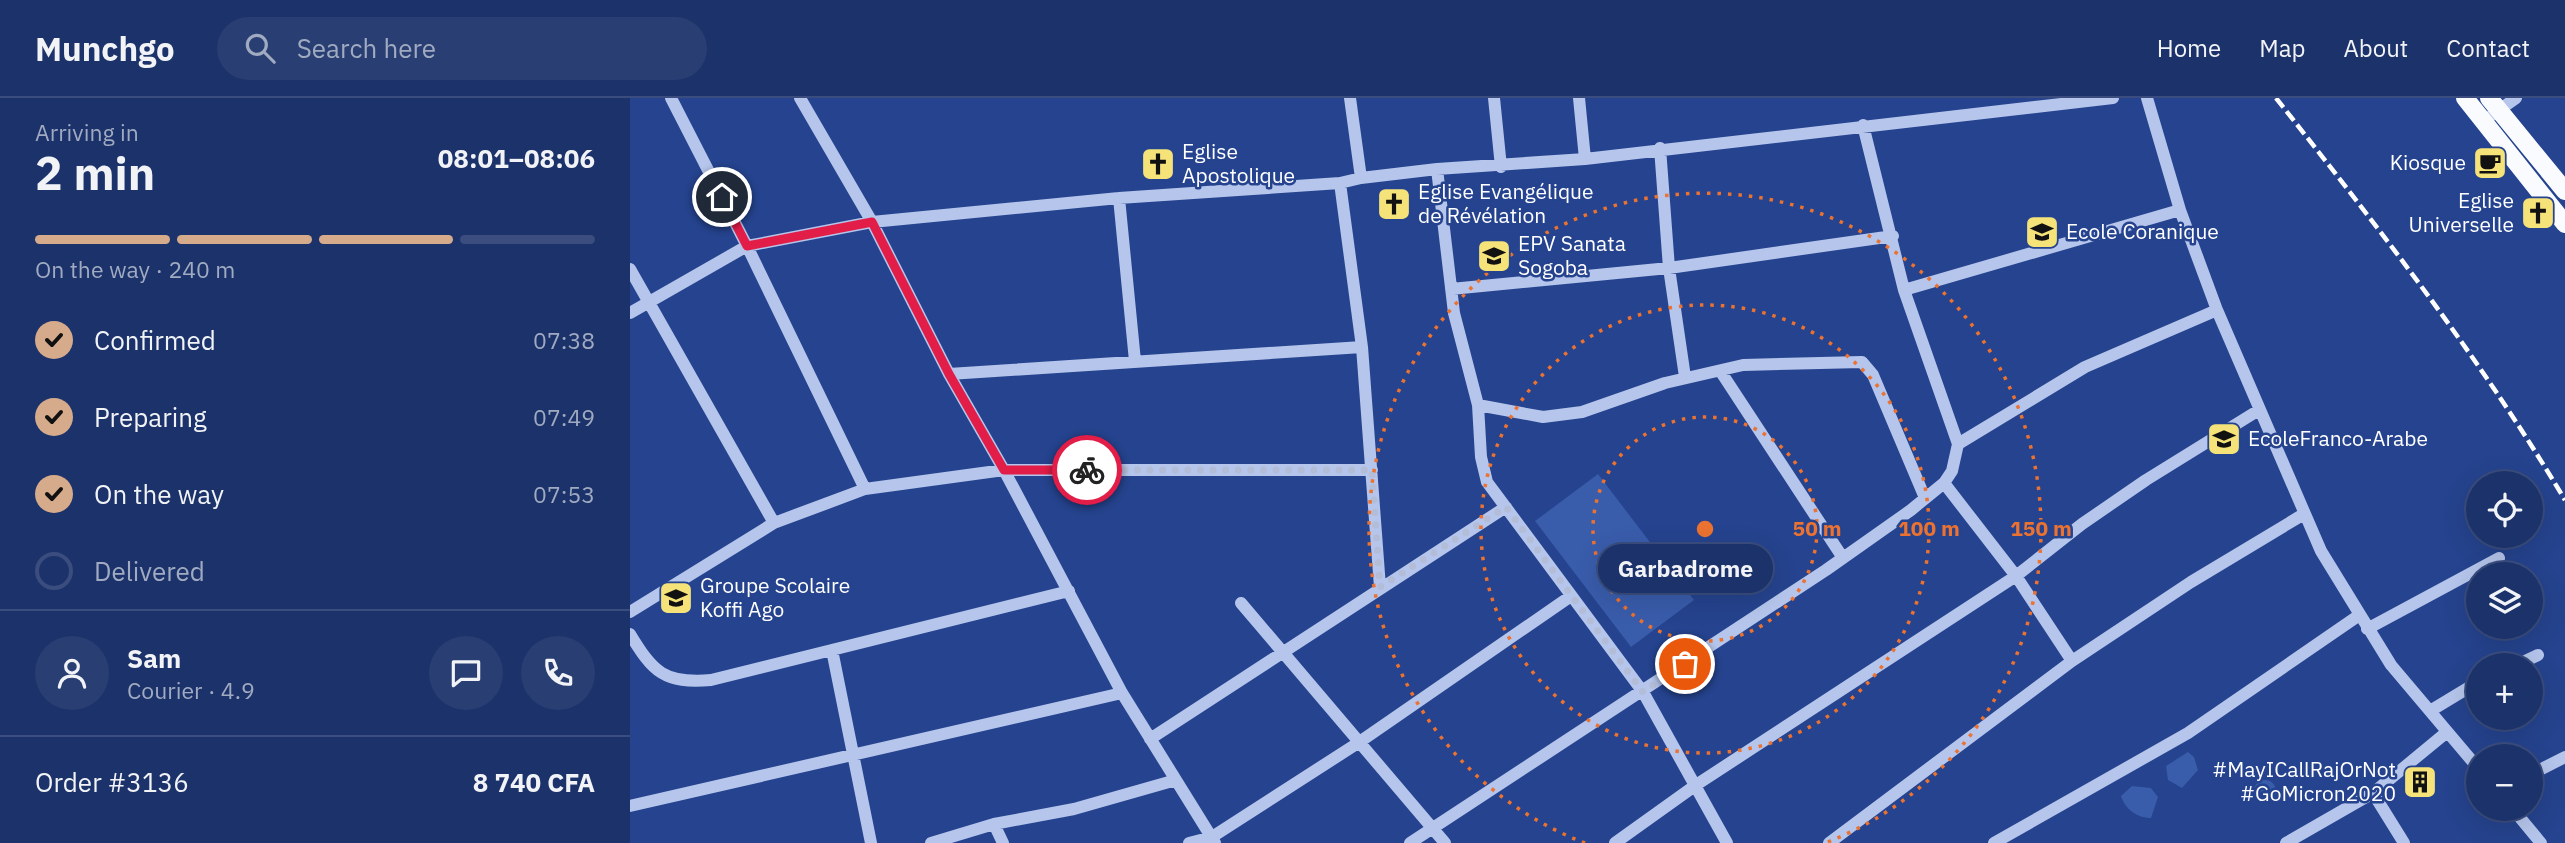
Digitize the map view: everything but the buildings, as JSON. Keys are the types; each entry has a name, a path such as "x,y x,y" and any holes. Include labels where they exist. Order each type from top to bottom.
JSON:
{"main road":[{"path":"2465,98 2565,224"},
{"path":"2494,104 2565,191"}],"street":[{"path":"671,98 747,246 865,489"},
{"path":"800,98 872,222 949,374 1004,470 1122,693 1213,840"},
{"path":"1350,98 1361,177"},
{"path":"1494,98 1501,167"},
{"path":"1579,98 1586,159"},
{"path":"630,313 747,246 872,222 1119,198 1340,183 1361,177 1437,169 1501,167 1586,159 1660,148 2113,98"},
{"path":"2147,98 2180,210 2217,310 2321,551 2358,616 2391,665 2466,754"},
{"path":"2483,121 2494,104 2516,98"},
{"path":"1410,843 1843,558 1926,498 1944,483 1952,471 1958,444 1904,290 1893,236 1863,125"},
{"path":"1660,148 1670,268 1685,377"},
{"path":"1437,169 1458,335 1478,405 1482,470 1570,596 1643,692 1727,843"},
{"path":"1340,183 1362,347 1380,587"},
{"path":"1119,198 1135,360"},
{"path":"1904,290 2180,210"},
{"path":"1451,289 1670,268 1893,236"},
{"path":"630,269 774,523"},
{"path":"1958,444 2085,367 2217,310"},
{"path":"949,374 1362,347"},
{"path":"1478,405 1543,417 1582,412 1685,377 1721,372 1743,365 1862,362 1873,375 1926,498"},
{"path":"1721,372 1843,558"},
{"path":"1615,843 1696,785 2016,576 2099,512 2259,410"},
{"path":"630,612 774,523 865,489 1004,470 1372,470"},
{"path":"1944,483 2016,576 2072,661"},
{"path":"1150,738 1506,507"},
{"path":"1829,843 2072,661 2191,582 2304,514"},
{"path":"2367,629 2499,558"},
{"path":"630,634 645,658 660,672 682,682 710,681 1069,591"},
{"path":"1189,843 1213,840 1570,596"},
{"path":"1241,603 1445,843"},
{"path":"1994,843 2188,733 2358,616"},
{"path":"832,650 871,843"},
{"path":"2431,711 2466,689"},
{"path":"630,806 1122,693"},
{"path":"2286,843 2373,793 2447,732"},
{"path":"2543,768 2565,757"},
{"path":"931,843 994,824 1074,810 1176,780"},
{"path":"2373,793 2404,843"},
{"path":"2523,821 2541,843"},
{"path":"994,824 1003,843"}],"shaded area":[{"path":"1598,474 1694,600 1631,647 1535,521"},
{"path":"2188,752 2194,757 2198,770 2182,788 2168,780 2166,766"},
{"path":"2265,780 2273,783 2276,791 2273,799 2265,802 2257,799 2254,791 2257,783"},
{"path":"2132,786 2151,788 2158,797 2151,818 2136,814 2123,801 2121,796"}],"railway":[{"path":"2276,98 2464,345 2565,500"}],"way so far":[{"path":"1087,470 1372,470 1380,587 1506,507 1643,692 1685,664"}],"place":[{"name":"Kiosque","path":"2490,163"},
{"name":"Eglise Apostolique","path":"1158,164"},
{"name":"Eglise Evangélique de Révélation","path":"1394,204"},
{"name":"Eglise Universelle","path":"2538,213"},
{"name":"Ecole Coranique","path":"2042,232"},
{"name":"EPV Sanata Sogoba","path":"1494,256"},
{"name":"EcoleFranco-Arabe","path":"2224,439"},
{"name":"Groupe Scolaire Koffi Ago","path":"676,598"},
{"name":"Garbadrome","path":"1685,664"},
{"name":"#MayICallRajOrNot #GoMicron2020","path":"2420,782"}],"route":[{"path":"722,197 747,246 872,222 949,374 1004,470 1087,470"}]}
